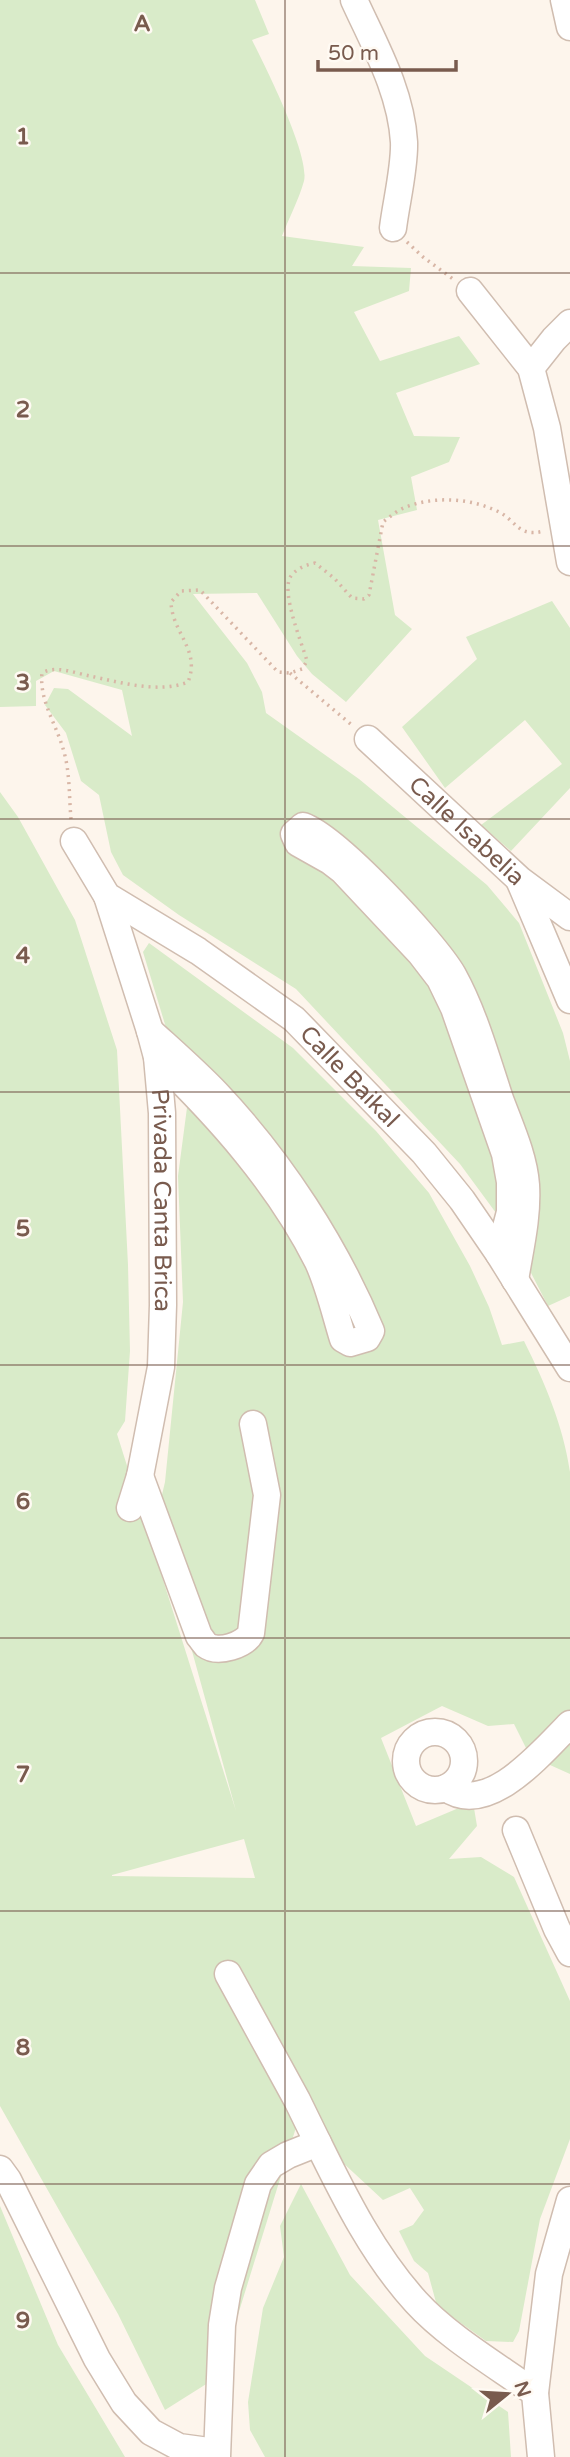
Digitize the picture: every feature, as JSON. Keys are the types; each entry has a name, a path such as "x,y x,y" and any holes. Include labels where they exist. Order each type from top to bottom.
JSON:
{"street":[{"path":"354,0 391,80 404,143 393,229"},
{"path":"564,0 570,27"},
{"path":"470,291 531,368 547,428 570,562"},
{"path":"531,368 570,323"},
{"name":"Calle Isabelia","path":"368,739 520,880 570,917"},
{"path":"499,1254 510,1212 510,1182 505,1154 454,1008 440,979 420,953 343,871 330,860 298,843 295,834 303,826 353,861 422,935 452,972 467,1002 518,1150 526,1183 526,1219 515,1280"},
{"name":"Calle Baikal","path":"74,841 107,896 198,951 294,1019 424,1153 462,1200 499,1254 570,1368"},
{"path":"520,880 570,1000"},
{"name":"Privada Canta Brica","path":"107,896 157,1057 163,1149 161,1354 140,1476 130,1508"},
{"path":"150,1031 215,1091 242,1121 276,1167 307,1212 355,1294 371,1331 367,1338 350,1343 343,1339 318,1264 294,1221 229,1131 157,1057"},
{"path":"140,1476 199,1636 205,1645 213,1648 239,1646 247,1641 251,1633 267,1495 253,1424"},
{"path":"446,1788 453,1794 471,1796 496,1789 526,1768 570,1724"},
{"path":"516,1830 557,1929 570,1953"},
{"path":"228,1974 298,2100 365,2231 387,2266 416,2303 445,2328 534,2393"},
{"path":"0,2169 8,2180 97,2359 124,2403 151,2432 179,2447 217,2454 222,2325 231,2276 258,2184 271,2165 318,2143"},
{"path":"541,2457 534,2393 548,2274 570,2200"}],"path":[{"path":"393,229 422,257 470,291"},
{"path":"74,841 65,755 55,722 43,699 40,688 42,673 47,670 69,671 143,685 177,687 188,682 193,668 185,641 172,616 172,602 181,591 200,590 278,672 290,673 302,669 307,661 290,605 290,577 302,566 315,563 334,578 352,598 364,599 369,595 383,522 403,507 432,500 471,502 500,512 517,527 529,533 563,526"},
{"path":"290,673 368,739"}],"green space":[{"path":"0,0 255,0 269,34 252,40 294,132 304,169 302,188 282,236 364,247 352,266 411,268 409,291 354,312 380,361 459,336 480,364 396,393 414,436 460,437 449,462 411,477 417,510 378,520 395,615 412,629 346,702 312,674 297,656 257,593 193,594 247,663 262,692 266,713 359,779 487,885 519,923 563,1033 570,1061 570,1296 548,1306 510,1232 460,1164 296,989 179,915 123,875 111,852 99,795 81,781 66,733 45,705 54,688 68,689 132,736 122,690 54,671 36,681 36,706 0,707"},
{"path":"552,601 570,628 570,788 511,851 481,825 562,764 525,720 445,788 402,727 477,659 466,637"},
{"path":"0,792 18,817 75,920 117,1050 130,1351 125,1421 117,1434 236,1811 156,1520 165,1482 183,1302 178,1176 188,1100 143,952 149,943 293,1048 376,1131 429,1193 470,1266 489,1307 502,1345 524,1341 546,1389 563,1438 570,1472 570,1774 530,1756 514,1724 488,1726 442,1706 381,1738 416,1826 473,1802 477,1826 449,1859 481,1857 514,1877 570,2001 570,2139 540,2219 519,2331 513,2342 486,2341 437,2306 428,2273 414,2261 399,2231 413,2225 424,2210 410,2188 383,2200 298,2121 219,2376 165,2410 118,2314 0,2106","holes":["244,1839 255,1878 112,1876 112,1875"]},
{"path":"301,2184 350,2275 425,2356 508,2412 511,2457 265,2457 250,2430 248,2402 263,2308 284,2257 280,2226"},
{"path":"0,2206 58,2345 125,2457 0,2457"}]}
